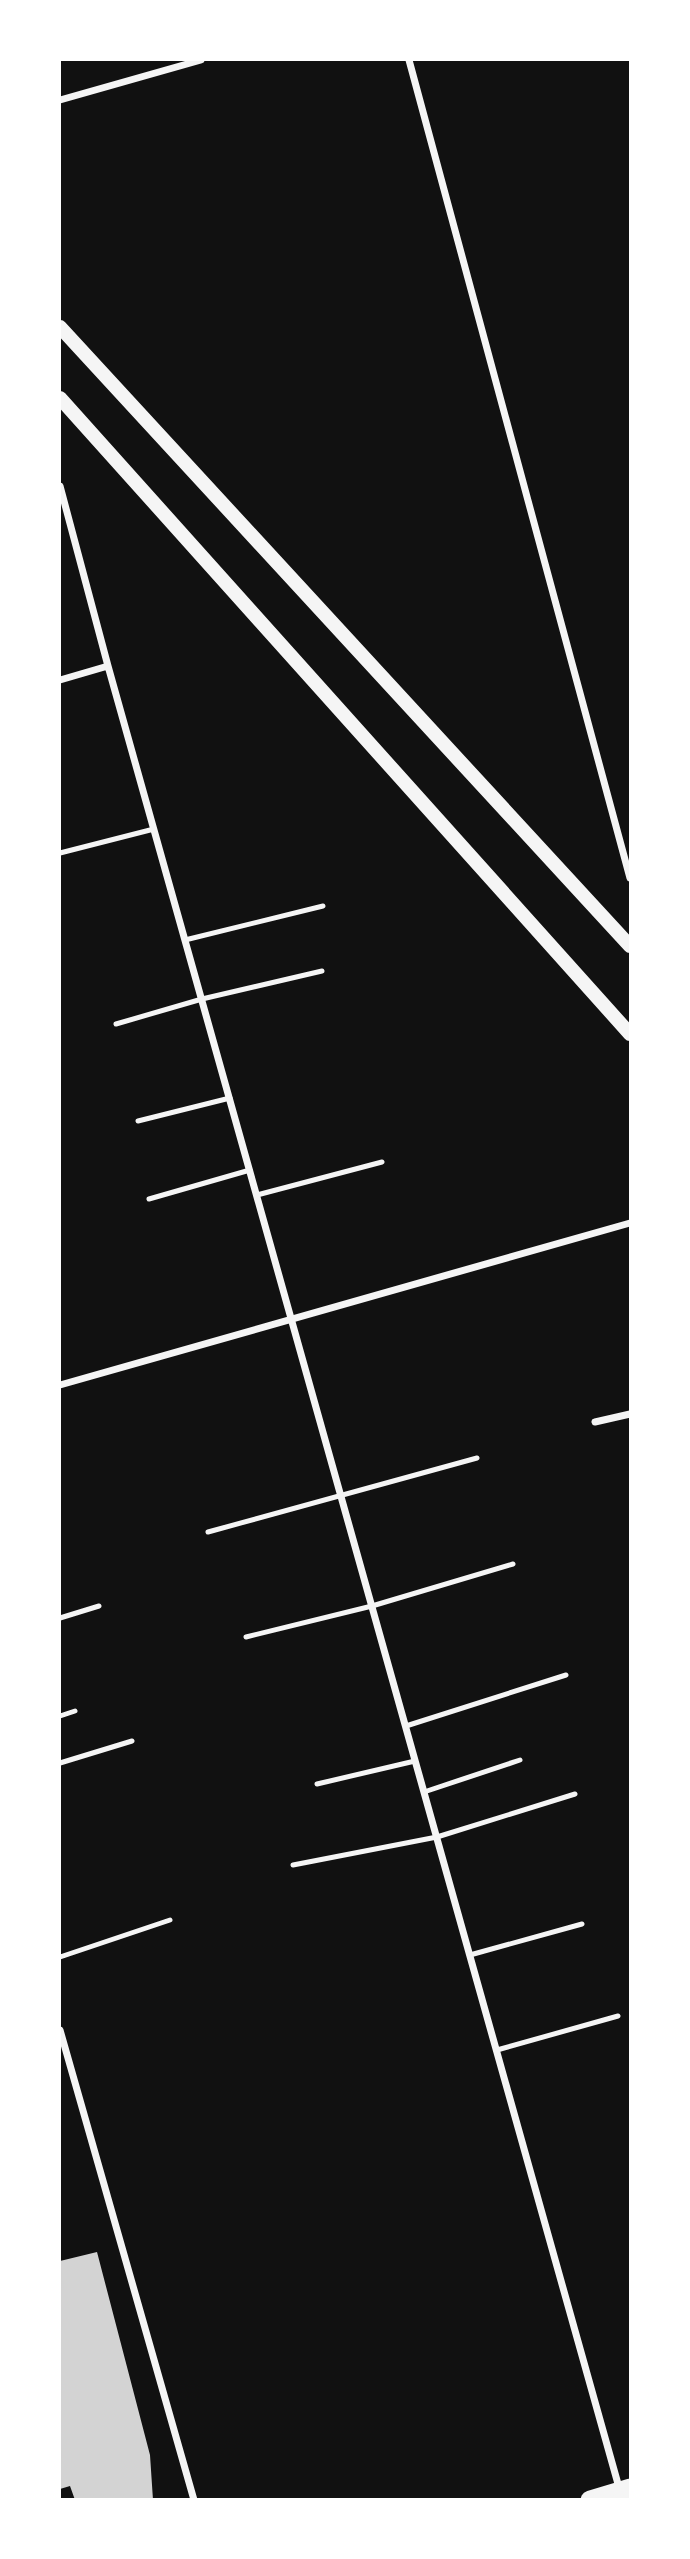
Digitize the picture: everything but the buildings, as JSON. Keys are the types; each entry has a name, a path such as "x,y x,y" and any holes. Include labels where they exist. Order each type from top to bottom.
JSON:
{"highway":[{"path":"590,2500 625,2489"}],"main road":[{"path":"60,327 631,946"},
{"path":"60,398 631,1034"}],"street":[{"path":"60,100 201,60"},
{"path":"409,60 631,878"},
{"path":"60,486 496,2050 625,2489"},
{"path":"60,680 108,666"},
{"path":"60,1385 631,1223"},
{"path":"595,1422 631,1414"},
{"path":"60,2030 194,2500"}],"lane":[{"path":"60,853 154,829"},
{"path":"185,940 323,906"},
{"path":"116,1024 202,999 322,971"},
{"path":"138,1121 230,1098"},
{"path":"257,1195 382,1162"},
{"path":"149,1199 250,1170"},
{"path":"208,1532 477,1458"},
{"path":"246,1637 372,1606 513,1564"},
{"path":"60,1618 99,1606"},
{"path":"406,1726 566,1675"},
{"path":"60,1716 75,1711"},
{"path":"60,1763 132,1741"},
{"path":"424,1792 520,1760"},
{"path":"317,1784 415,1761"},
{"path":"293,1865 437,1838 575,1794"},
{"path":"60,1957 170,1920"},
{"path":"470,1955 582,1924"},
{"path":"496,2050 618,2016"}]}
